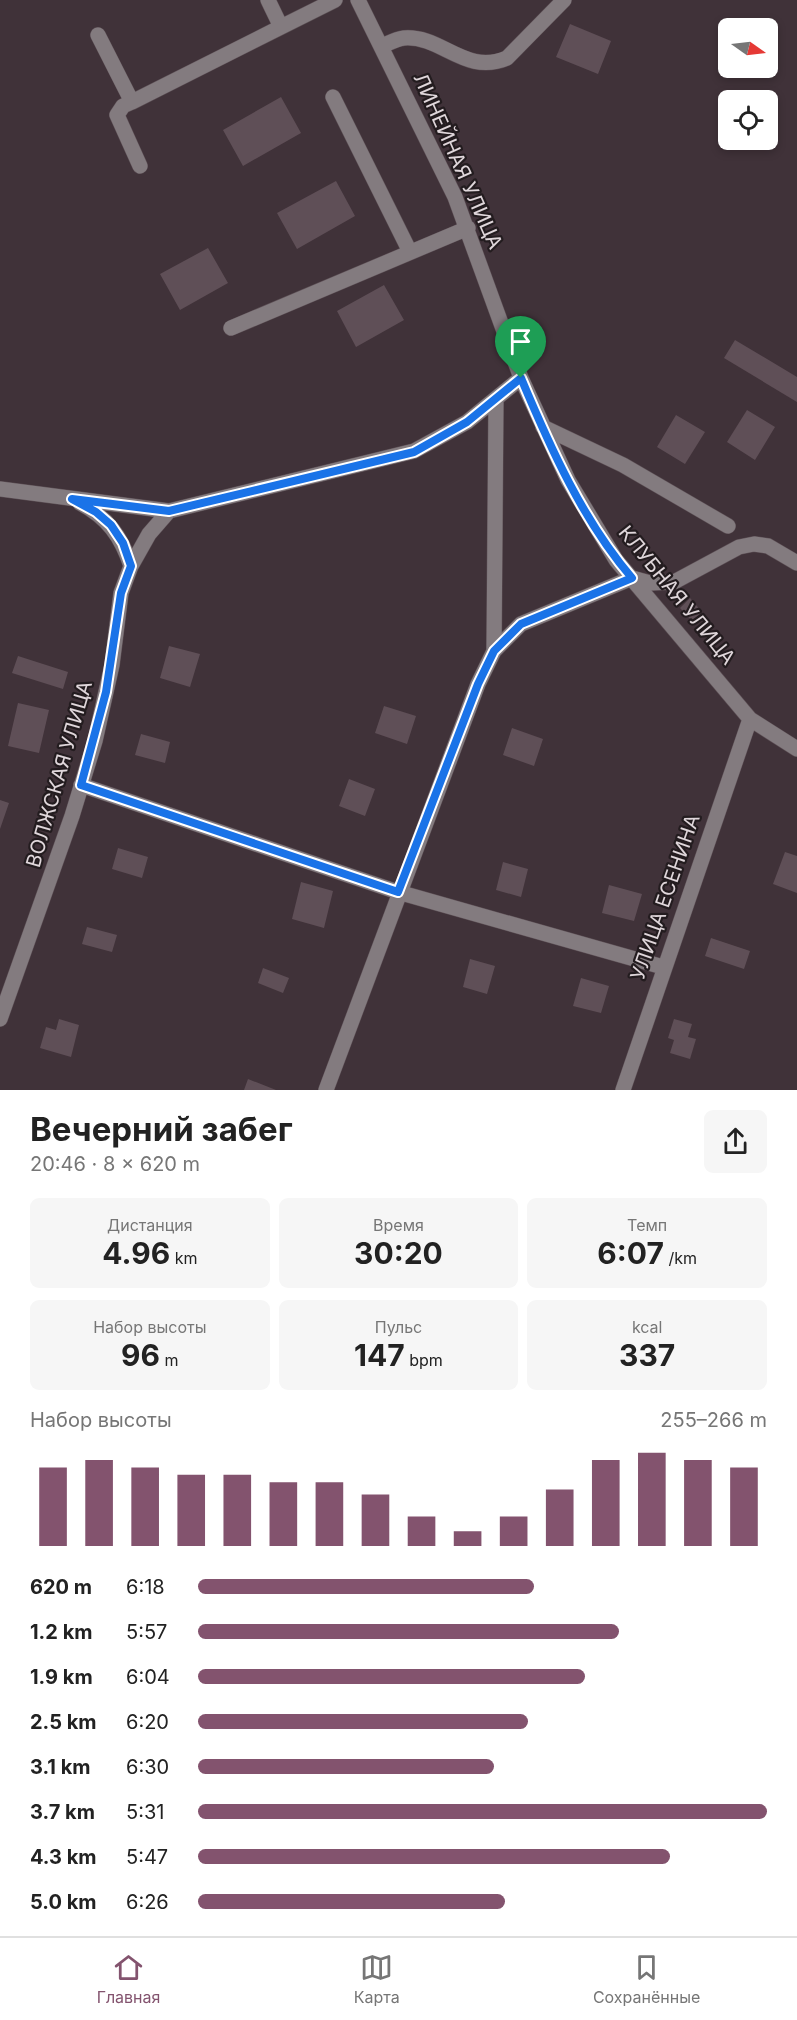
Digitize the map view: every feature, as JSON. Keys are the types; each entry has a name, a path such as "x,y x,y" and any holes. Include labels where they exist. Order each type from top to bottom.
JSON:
{"street":[{"path":"268,0 281,27"},
{"path":"140,166 117,116 123,106 335,0"},
{"name":"ЛИНЕЙНАЯ УЛИЦА","path":"358,0 468,228 521,378"},
{"path":"382,46 396,39 411,38 469,61 484,64 496,63 507,58 564,0"},
{"path":"98,35 132,102"},
{"path":"333,97 410,252"},
{"path":"231,328 468,228"},
{"path":"0,489 169,511 414,452 467,422 521,378"},
{"name":"КЛУБНАЯ УЛИЦА","path":"521,378 568,480 616,560 750,719 797,749"},
{"path":"494,651 496,399"},
{"path":"543,427 623,465 728,526"},
{"path":"72,499 96,512 111,525 123,543 131,566"},
{"name":"ВОЛЖСКАЯ УЛИЦА","path":"0,1019 81,785 106,692 119,603 131,566 149,534 169,511"},
{"path":"326,1090 398,892 478,684 494,651 521,624 632,578 650,583 674,582 739,547 754,544 768,546 797,563"},
{"name":"УЛИЦА ЕСЕНИНА","path":"622,1090 750,719"},
{"path":"81,785 398,892 663,967"}],"building":[{"path":"570,24 611,41 598,74 556,57"},
{"path":"281,97 301,133 243,166 223,130"},
{"path":"336,181 355,216 297,249 277,213"},
{"path":"208,248 228,283 180,310 160,274"},
{"path":"384,285 404,320 356,347 337,311"},
{"path":"735,340 797,377 797,402 724,358"},
{"path":"747,410 775,427 755,460 727,442"},
{"path":"676,415 705,432 685,464 657,447"},
{"path":"690,598 702,612 692,621 680,608"},
{"path":"169,646 200,654 190,687 160,678"},
{"path":"18,656 68,672 63,689 12,673"},
{"path":"18,703 49,710 39,753 8,746"},
{"path":"384,706 416,716 407,744 375,733"},
{"path":"512,728 543,739 534,766 503,755"},
{"path":"141,734 170,742 165,763 135,755"},
{"path":"349,779 375,789 365,816 339,806"},
{"path":"0,800 9,803 0,829"},
{"path":"118,848 148,857 142,878 112,869"},
{"path":"785,852 797,856 797,893 773,884"},
{"path":"503,862 528,869 521,897 496,890"},
{"path":"301,882 333,891 324,928 292,919"},
{"path":"609,885 642,894 634,921 602,913"},
{"path":"87,927 117,935 112,952 82,944"},
{"path":"711,938 750,951 744,969 705,956"},
{"path":"470,959 495,966 487,994 463,987"},
{"path":"263,968 289,978 283,993 258,983"},
{"path":"581,978 609,986 601,1013 573,1006"},
{"path":"59,1019 79,1025 71,1057 40,1048 46,1027 56,1030"},
{"path":"674,1019 692,1024 688,1037 696,1039 690,1059 670,1053 674,1040 668,1038"},
{"path":"248,1079 276,1090 244,1090"}],"route":[{"path":"521,378 568,480 616,560 632,578 521,624 494,651 478,684 398,892 81,785 95,741 112,665 121,593 131,566 123,543 111,525 96,512 72,499 169,511 414,452 467,422 521,378"}]}
